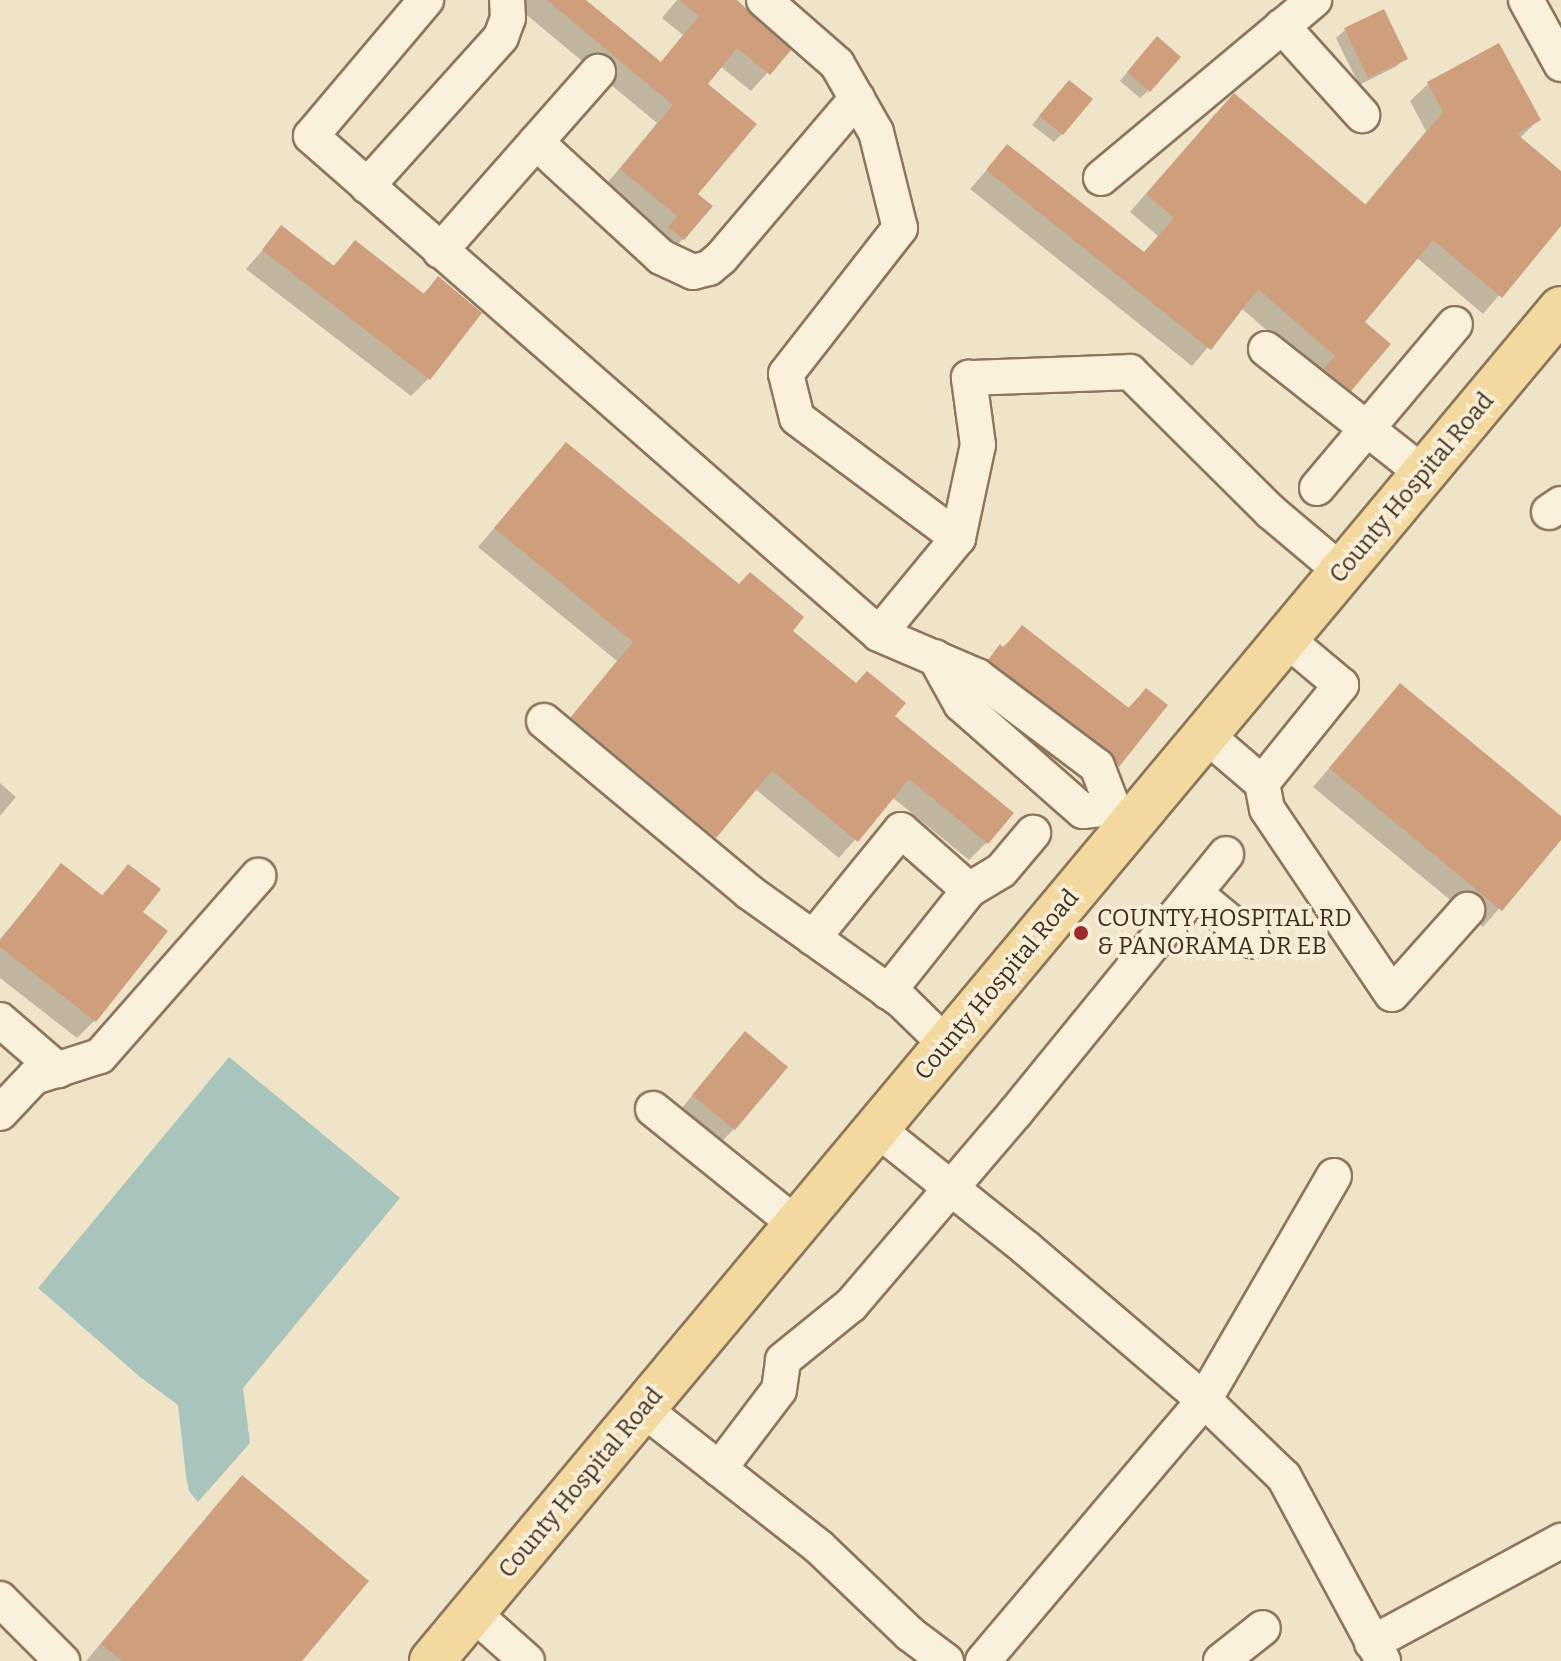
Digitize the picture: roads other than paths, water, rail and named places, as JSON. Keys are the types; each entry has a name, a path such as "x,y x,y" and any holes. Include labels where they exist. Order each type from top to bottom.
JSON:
{"main road":[{"name":"County Hospital Road","path":"432,1661 947,1045 1117,821 1206,735 1561,309"}],"street":[{"path":"426,0 311,136 879,634 977,676 1097,766 1117,821"},
{"path":"367,186 501,37 508,18 507,0"},
{"path":"764,0 837,64 876,132 900,228 786,374 797,418 958,538"},
{"path":"1101,178 1314,0"},
{"path":"1526,0 1561,64"},
{"path":"1282,26 1362,115"},
{"path":"440,251 598,72"},
{"path":"536,142 661,257 693,272 709,268 721,258 857,98"},
{"path":"1317,488 1455,324"},
{"path":"1266,349 1424,474"},
{"path":"879,634 958,538 978,445 969,378 1130,372 1271,512 1341,571"},
{"path":"1262,783 1341,685 1286,639"},
{"path":"544,721 737,882 888,992 947,1045"},
{"path":"1206,735 1262,783 1267,809 1392,994 1467,910"},
{"path":"813,938 901,830 969,890"},
{"path":"888,992 969,890 1001,871 1033,833"},
{"path":"719,1469 779,1390 783,1360 851,1305 1015,1113 1226,854"},
{"path":"0,1113 34,1077 100,1056 258,876"},
{"path":"1195,893 1253,941"},
{"path":"0,1020 58,1070"},
{"path":"653,1109 797,1225"},
{"path":"877,1129 1204,1400 1284,1477 1378,1652 1561,1541"},
{"path":"983,1661 1204,1400 1334,1176"},
{"path":"643,1409 819,1547 910,1634 946,1661"},
{"path":"0,1599 62,1661"},
{"path":"473,1613 525,1660"},
{"path":"1221,1661 1263,1628"}],"water":[{"path":"229,1057 400,1198 243,1388 250,1443 198,1502 189,1491 178,1405 140,1377 38,1288"}],"place":[{"name":"COUNTY HOSPITAL RD & PANORAMA DR EB","path":"1081,933"}]}
